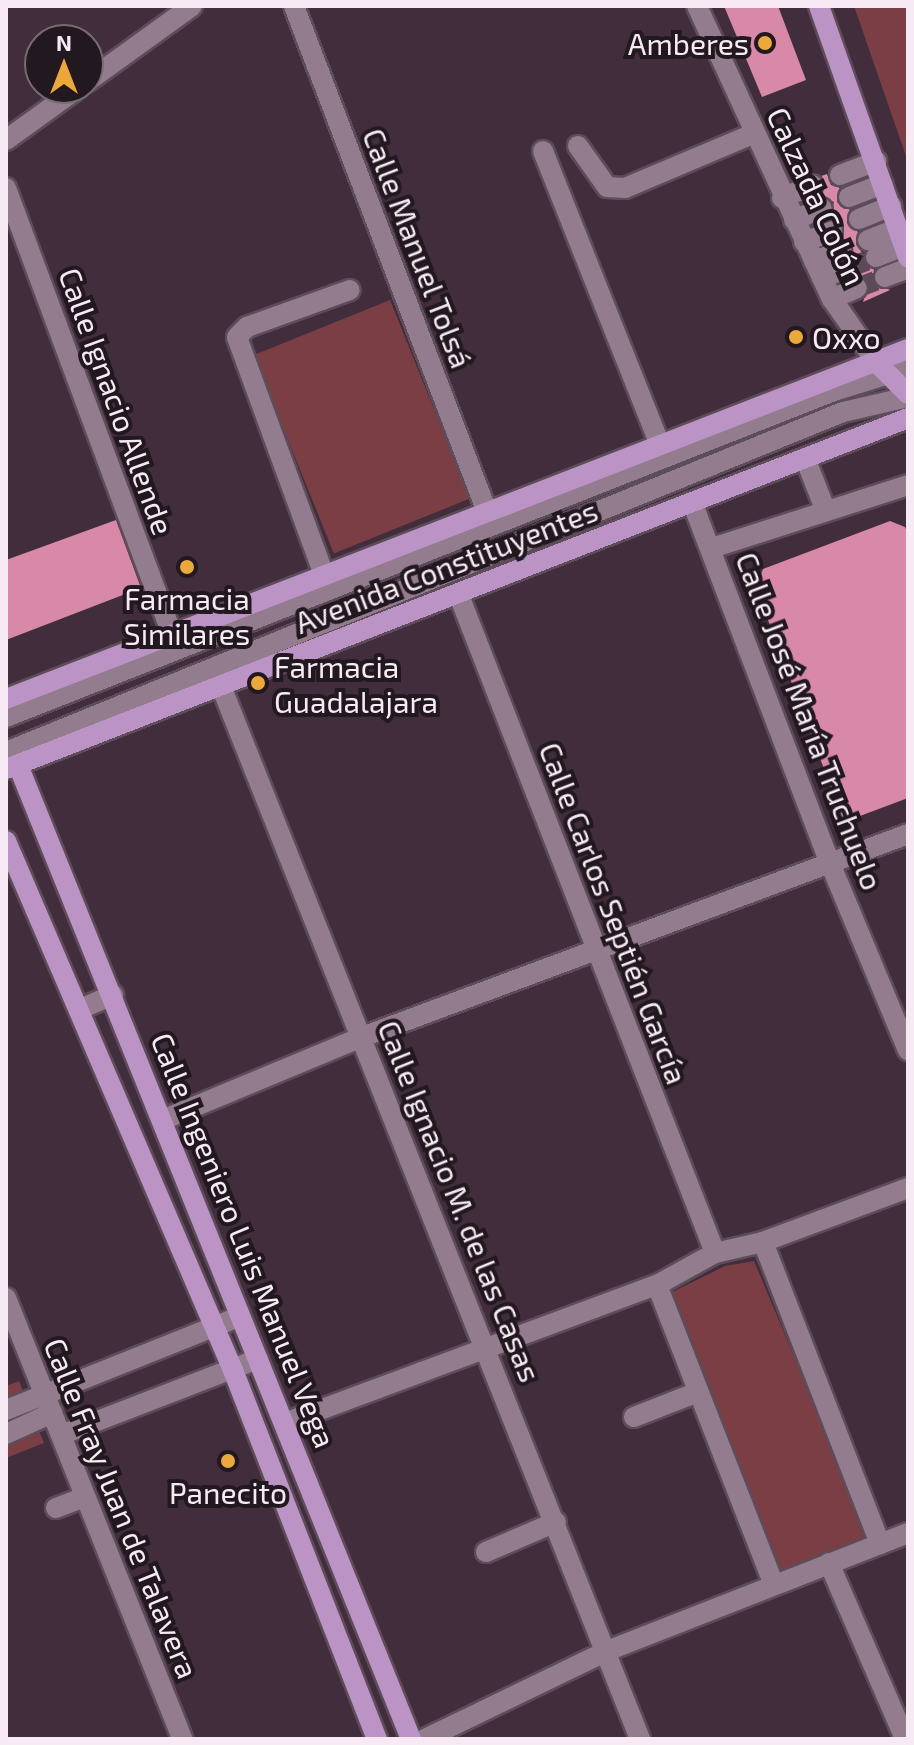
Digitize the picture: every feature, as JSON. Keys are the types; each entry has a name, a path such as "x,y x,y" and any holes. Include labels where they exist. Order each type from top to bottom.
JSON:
{"main road":[{"path":"819,6 904,244"},
{"name":"Avenida Constituyentes","path":"6,699 660,445 881,369 908,349"},
{"name":"Calzada Colón","path":"881,369 908,396"},
{"name":"Avenida Constituyentes","path":"10,762 221,686 908,418"},
{"name":"Calle Ingeniero Luis Manuel Vega","path":"10,762 165,1119 239,1317 285,1423 411,1739"},
{"name":"Calle Ingeniero Luis Manuel Vega","path":"6,841 233,1370 377,1739"}],"street":[{"path":"104,69 192,6"},
{"name":"Calle Manuel Tolsá","path":"294,6 487,512"},
{"name":"Calzada Colón","path":"697,6 782,198 832,299 881,369"},
{"path":"6,140 56,104"},
{"path":"578,146 607,187 625,188 753,134"},
{"path":"543,151 660,445"},
{"path":"840,175 876,161"},
{"path":"849,197 883,184"},
{"path":"782,198 812,185"},
{"name":"Calle Ignacio Allende","path":"6,188 172,634"},
{"path":"859,219 891,206"},
{"path":"794,220 822,208"},
{"path":"804,242 832,231"},
{"path":"872,248 904,244"},
{"path":"818,270 844,259"},
{"path":"885,277 908,268"},
{"path":"832,299 857,288"},
{"path":"324,575 237,337 247,327 350,290"},
{"path":"6,717 834,391 881,369 908,368"},
{"path":"10,762 843,412 908,396"},
{"path":"805,458 825,509"},
{"path":"712,548 825,509 908,485"},
{"name":"Calle José María Truchuelo","path":"692,502 830,863 908,1050"},
{"name":"Calle Carlos Septién García","path":"458,593 594,949 715,1253"},
{"name":"Calle Ignacio M. de las Casas","path":"221,686 640,1739"},
{"path":"165,1119 362,1037 908,834"},
{"path":"80,1009 113,995"},
{"path":"285,1423 657,1285 715,1253 763,1242 908,1188"},
{"path":"763,1242 880,1544"},
{"path":"657,1285 774,1585"},
{"name":"Calle Fray Juan de Talavera","path":"7,1306 182,1739"},
{"path":"6,1410 43,1392 239,1317"},
{"path":"61,1435 258,1359"},
{"path":"634,1417 698,1392"},
{"path":"6,1434 52,1413"},
{"path":"56,1508 84,1497"},
{"path":"486,1552 556,1522"},
{"path":"425,1739 607,1651 908,1533"},
{"path":"829,1563 905,1739"}],"shaded area":[{"path":"854,6 908,6 908,162"},
{"path":"390,300 470,498 334,553 254,355"},
{"path":"754,1261 860,1513 865,1538 780,1574 666,1295 725,1266"},
{"path":"19,1381 44,1443 6,1458 6,1386"}],"building":[{"name":"Amberes","path":"724,6 778,6 806,80 762,97"},
{"path":"827,174 831,185 840,188 837,202 850,210 847,223 858,232 856,244 874,270 873,282 890,290 863,302 869,284 859,275 860,264 853,256 853,246 843,238 844,226 829,219 834,202 819,196 825,187 821,176"},
{"path":"116,520 141,588 6,640 6,560"},
{"path":"890,521 905,527 908,534 908,798 844,822 756,588 763,569"}],"tunnel":[{"path":"848,268 876,257"},
{"path":"857,288 885,277"}],"place":[{"name":"Amberes","path":"765,43"},
{"name":"Oxxo","path":"796,337"},
{"name":"Farmacia Similares","path":"187,567"},
{"name":"Farmacia Guadalajara","path":"258,683"},
{"name":"Panecito","path":"228,1461"}]}
